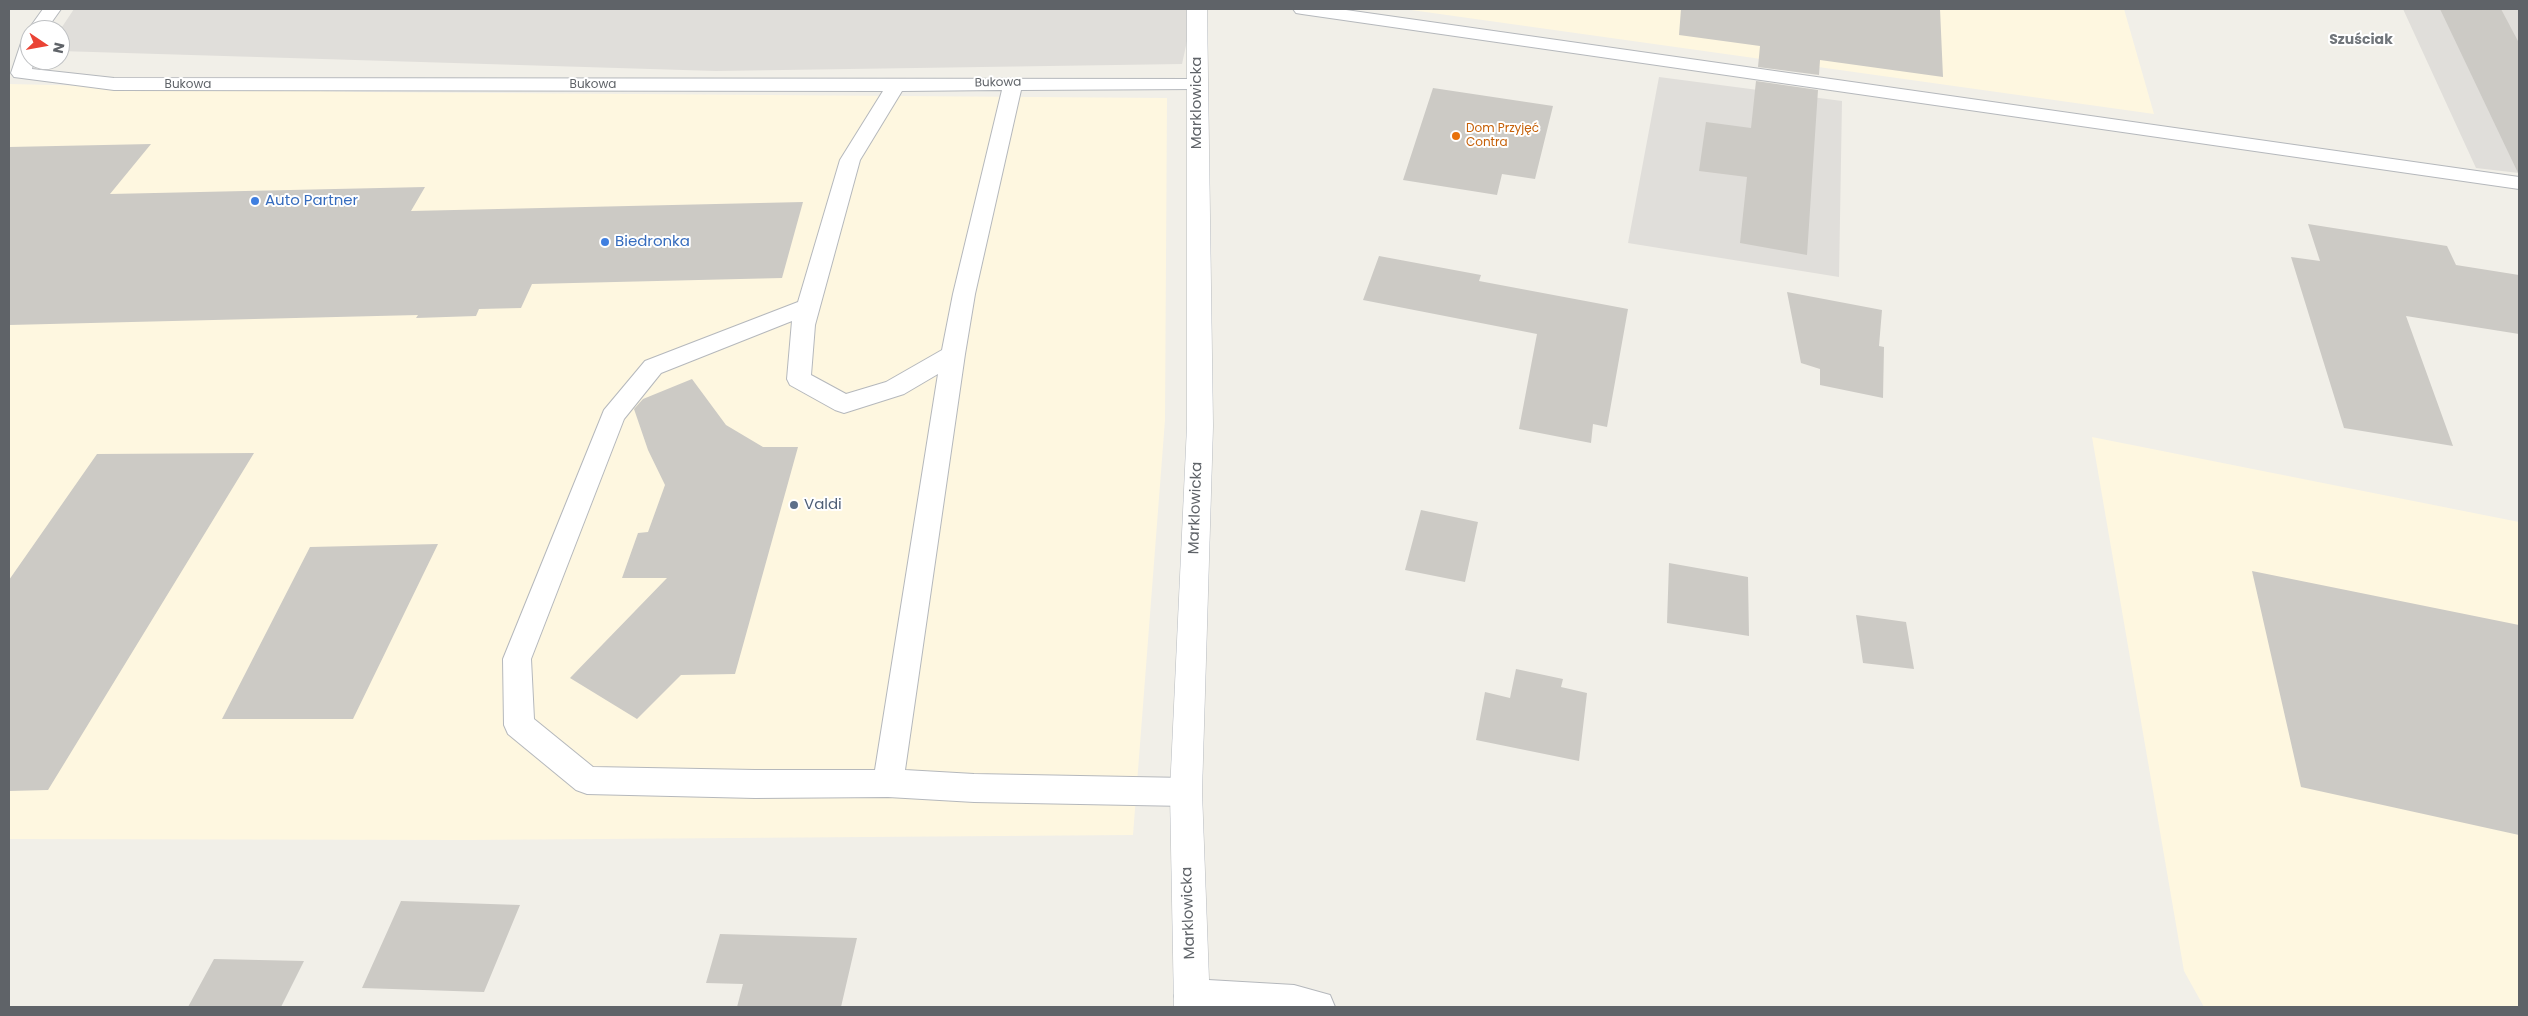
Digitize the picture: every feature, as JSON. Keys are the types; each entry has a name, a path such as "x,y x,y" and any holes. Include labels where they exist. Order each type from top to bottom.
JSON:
{"main road":[{"name":"Marklowicka","path":"1192,1002 1186,792 1200,426 1197,9"}],"lane":[{"path":"44,20 52,9"},
{"path":"1302,9 2519,182"},
{"name":"Bukowa","path":"21,70 20,73 114,84 896,85 1197,83"},
{"path":"888,783 953,354 1013,83"},
{"path":"896,85 850,160 804,325 799,379 844,404 895,388 953,354"},
{"path":"809,306 653,366 613,416 516,659 519,725 587,780 755,784 888,783 974,788 1186,792"},
{"path":"1192,1002 1294,1002 1318,1007"}],"shaded area":[{"path":"74,9 1194,9 1182,64 716,71 70,51 70,20 67,20"},
{"path":"1404,9 2124,9 2154,114"},
{"path":"2403,9 2519,9 2519,173 2476,168"},
{"path":"1659,77 1842,101 1839,277 1628,243"},
{"path":"9,84 363,92 1167,98 1165,420 1133,835 468,840 9,839"},
{"path":"2092,437 2519,522 2519,1007 2204,1007 2184,971"}],"building":[{"path":"1681,9 1940,9 1943,77 1820,60 1819,75 1758,67 1760,46 1679,35"},
{"path":"2440,9 2501,9 2519,43 2519,175"},
{"path":"1756,81 1818,90 1807,255 1740,243 1747,177 1699,171 1706,122 1751,128"},
{"path":"1433,88 1553,106 1535,179 1502,174 1497,195 1403,180"},
{"path":"151,144 110,194 425,187 411,211 803,202 782,278 532,284 521,308 479,309 476,316 416,318 418,315 9,325 9,147"},
{"path":"2308,224 2447,246 2456,265 2519,275 2519,334 2406,316 2453,446 2344,428 2291,257 2320,261"},
{"path":"1379,256 1481,275 1479,281 1628,309 1607,427 1593,424 1591,443 1519,429 1537,334 1363,300"},
{"path":"1787,292 1882,310 1879,346 1884,347 1883,398 1820,385 1820,369 1801,363"},
{"path":"692,379 726,425 763,447 798,447 735,674 681,675 637,719 570,678 667,578 622,578 638,533 648,532 665,485 648,450 634,409 643,399"},
{"path":"254,453 48,790 9,791 9,580 97,454"},
{"path":"1421,510 1478,522 1465,582 1405,570"},
{"path":"438,544 353,719 222,719 310,547"},
{"path":"1669,563 1748,577 1749,636 1667,623"},
{"path":"2252,571 2519,625 2519,835 2301,787"},
{"path":"1856,615 1906,622 1914,669 1863,663"},
{"path":"1516,669 1563,679 1561,687 1587,693 1579,761 1476,740 1485,692 1510,698"},
{"path":"401,901 520,905 484,992 362,988"},
{"path":"720,934 857,938 841,1007 737,1007 743,984 706,983"},
{"path":"214,959 304,961 281,1007 188,1007"}],"place":[{"name":"Dom Przyjęć Contra","path":"1456,136"},
{"name":"Auto Partner","path":"255,201"},
{"name":"Biedronka","path":"605,242"},
{"name":"Valdi","path":"794,505"}],"district":[{"name":"Szuściak","path":"2361,40"}]}
